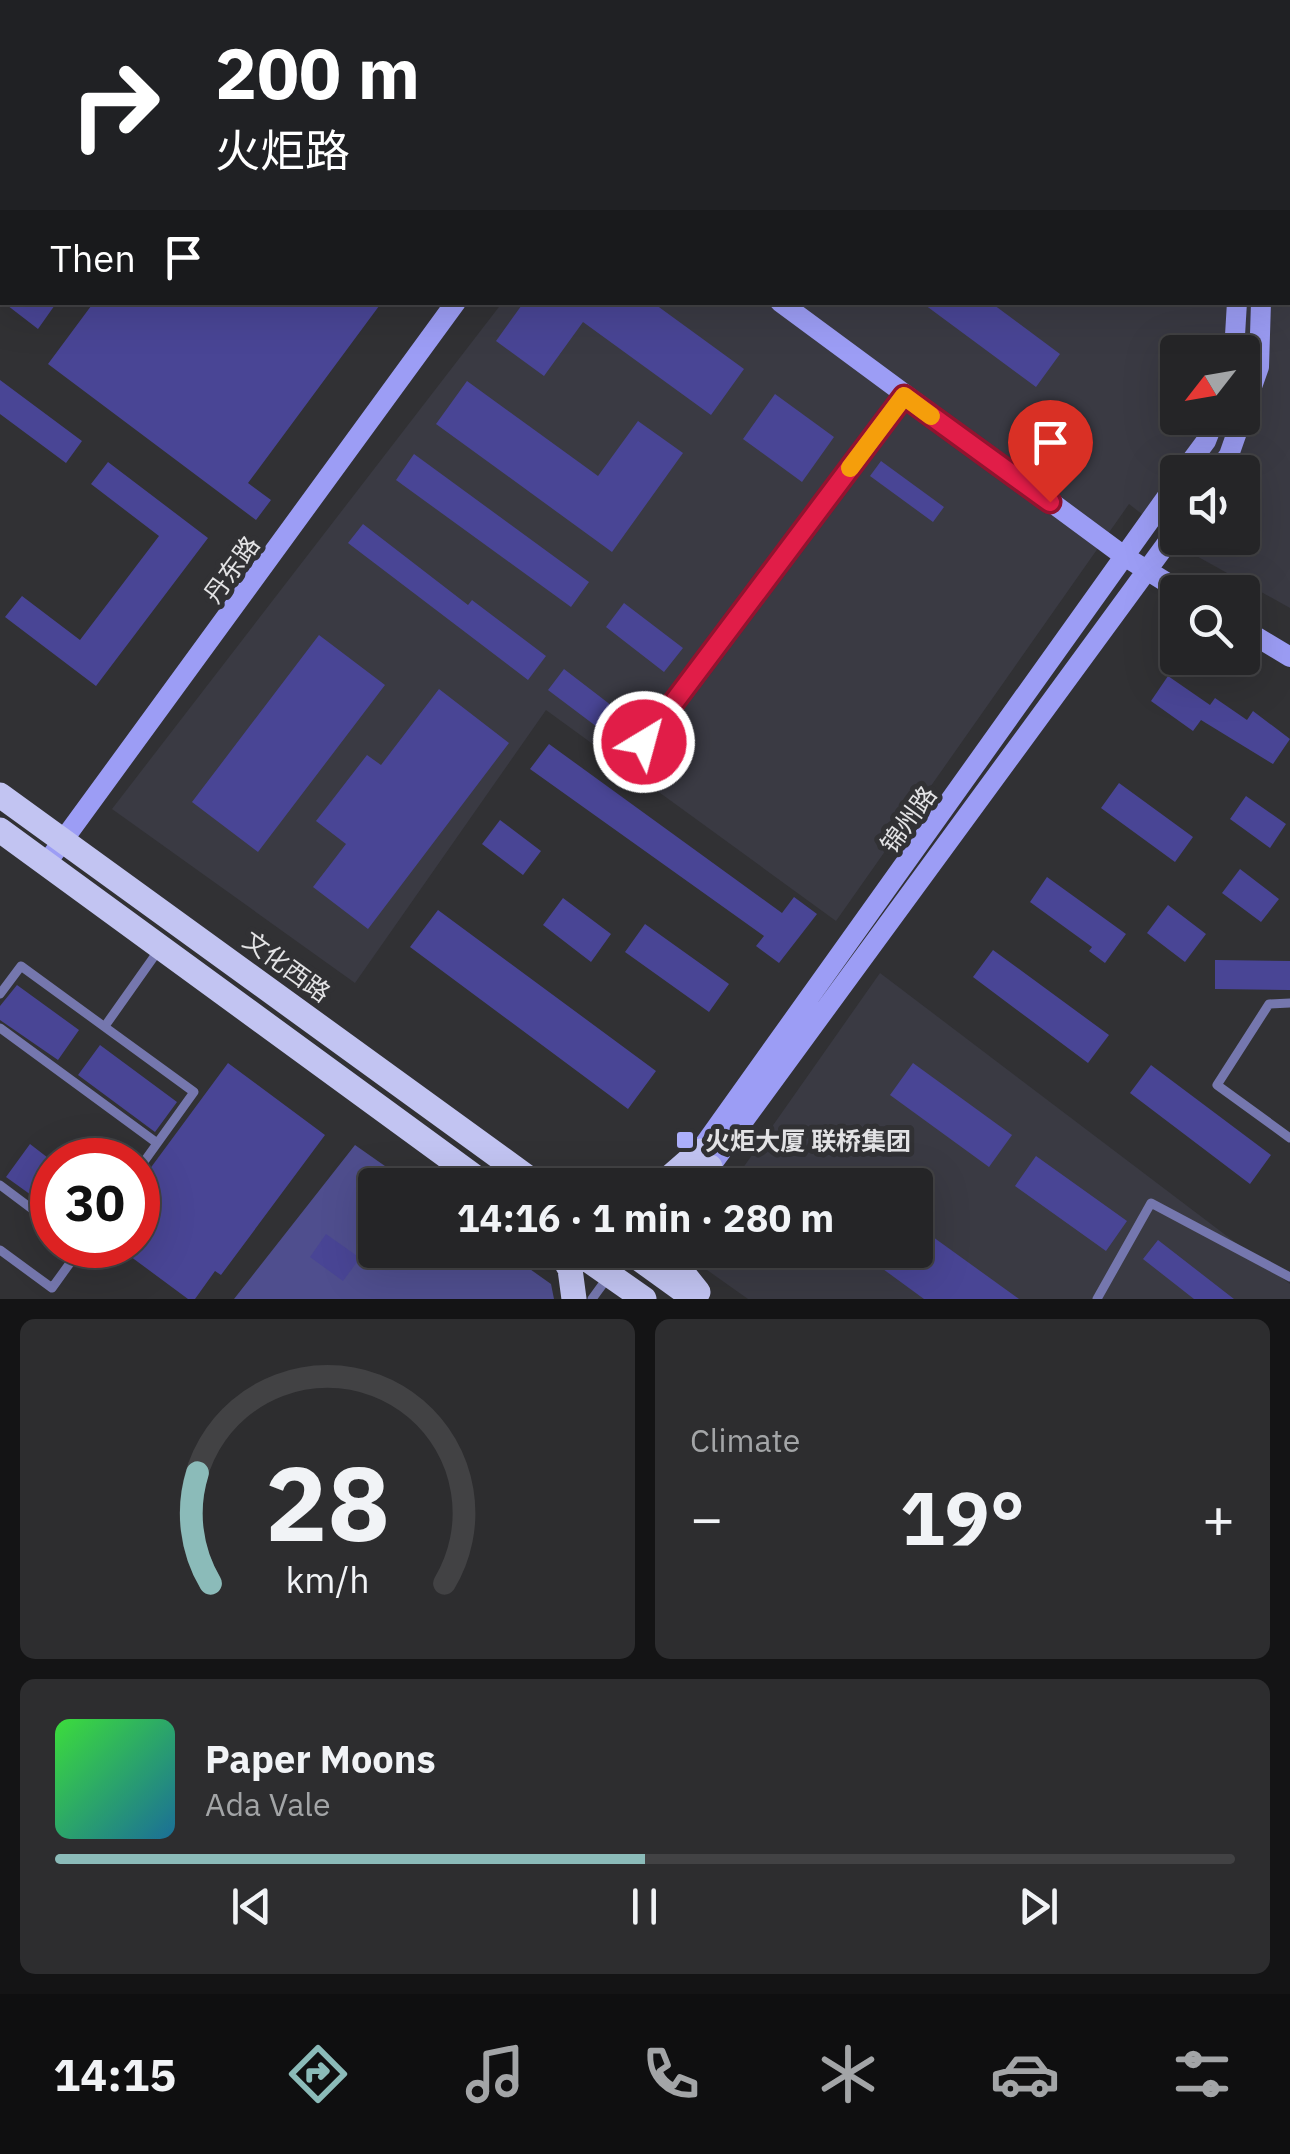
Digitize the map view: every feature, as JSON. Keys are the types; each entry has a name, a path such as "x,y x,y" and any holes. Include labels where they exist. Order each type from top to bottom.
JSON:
{"main road":[{"name":"丹东路","path":"45,865 454,305"},
{"path":"784,305 1160,579"},
{"path":"1235,335 1237,305"},
{"path":"1260,335 1261,305"},
{"name":"锦州路","path":"704,1168 1160,506"},
{"name":"锦州路","path":"704,1168 1160,552"},
{"path":"1260,638 1290,656"},
{"name":"文化西路","path":"0,795 515,1168"},
{"path":"0,830 463,1168"},
{"path":"569,1268 574,1299"},
{"path":"596,1268 622,1289"},
{"path":"655,1268 695,1299"},
{"path":"679,1268 705,1299"}],"street":[{"path":"644,742 904,396"}],"lane":[{"path":"105,1026 160,949"},
{"path":"0,994 22,966 194,1092 160,1139"},
{"path":"1290,1003 1269,1004 1217,1084 1290,1138"},
{"path":"0,1028 150,1138"},
{"path":"0,1185 30,1208"},
{"path":"1097,1299 1151,1203 1290,1277"},
{"path":"0,1250 52,1288 66,1268"},
{"path":"592,1299 622,1289"}],"shaded area":[{"path":"500,305 1290,305 1290,608 1260,591 1260,575 1231,575 1195,555 1260,555 1260,455 1160,455 1160,528 1129,504 836,921 546,710 355,983 112,809"},
{"path":"880,973 1290,1284 1290,1299 748,1299 704,1268 933,1268 933,1168 743,1168"},
{"path":"355,1145 388,1168 358,1168 358,1268 528,1268 551,1284 554,1299 234,1299"}],"building":[{"path":"7,305 55,305 38,329"},
{"path":"92,305 380,305 248,483 271,500 256,520 48,364"},
{"path":"522,305 656,305 744,369 711,415 583,322 544,376 496,341"},
{"path":"925,305 994,305 1060,354 1036,387"},
{"path":"0,380 82,441 66,463 0,414"},
{"path":"467,381 598,476 638,421 683,453 612,552 436,424"},
{"path":"775,394 834,437 802,482 743,439"},
{"path":"414,454 589,582 571,607 396,480"},
{"path":"881,461 944,507 933,522 870,476"},
{"path":"108,462 208,538 96,686 5,617 22,596 80,640 159,536 91,484"},
{"path":"363,524 468,605 472,600 546,656 528,680 348,543"},
{"path":"624,603 683,648 664,672 606,627"},
{"path":"319,635 385,685 258,852 192,802"},
{"path":"564,669 629,719 613,739 548,690"},
{"path":"1168,676 1210,705 1215,698 1247,720 1253,711 1290,739 1273,764 1201,720 1193,731 1151,701"},
{"path":"439,689 509,743 368,929 313,887 346,844 316,821 367,755 381,765"},
{"path":"549,744 782,913 794,897 817,914 779,963 756,946 764,936 530,769"},
{"path":"1119,783 1193,837 1175,862 1101,808"},
{"path":"1246,796 1286,824 1270,848 1230,819"},
{"path":"500,820 541,851 523,875 482,844"},
{"path":"1240,869 1279,899 1261,922 1222,893"},
{"path":"1047,877 1126,934 1105,963 1089,951 1092,947 1030,902"},
{"path":"563,898 611,934 591,962 543,925"},
{"path":"1168,905 1206,934 1185,962 1147,933"},
{"path":"438,910 656,1071 628,1109 410,947"},
{"path":"645,924 729,984 709,1012 625,952"},
{"path":"993,950 1109,1035 1088,1063 973,977"},
{"path":"1215,960 1290,961 1290,990 1215,989"},
{"path":"17,985 79,1030 58,1060 0,1020 0,1006"},
{"path":"100,1045 177,1102 155,1132 78,1075"},
{"path":"228,1063 325,1135 221,1275 215,1271 195,1299 188,1299 146,1268 160,1268 160,1155"},
{"path":"913,1063 1012,1135 989,1167 890,1095"},
{"path":"1151,1065 1271,1155 1250,1184 1130,1093"},
{"path":"30,1144 30,1194 6,1177"},
{"path":"1036,1156 1127,1221 1106,1251 1015,1186"},
{"path":"326,1234 358,1257 358,1261 343,1281 310,1257"},
{"path":"933,1237 1019,1299 924,1299 882,1268 933,1268"},
{"path":"1158,1240 1234,1299 1194,1299 1143,1259"}],"slow traffic":[{"path":"850,468 904,396 931,416"}],"place":[{"name":"火炬大厦 联桥集团","path":"685,1140"}],"route":[{"path":"644,742 904,396 1050,502"}]}
